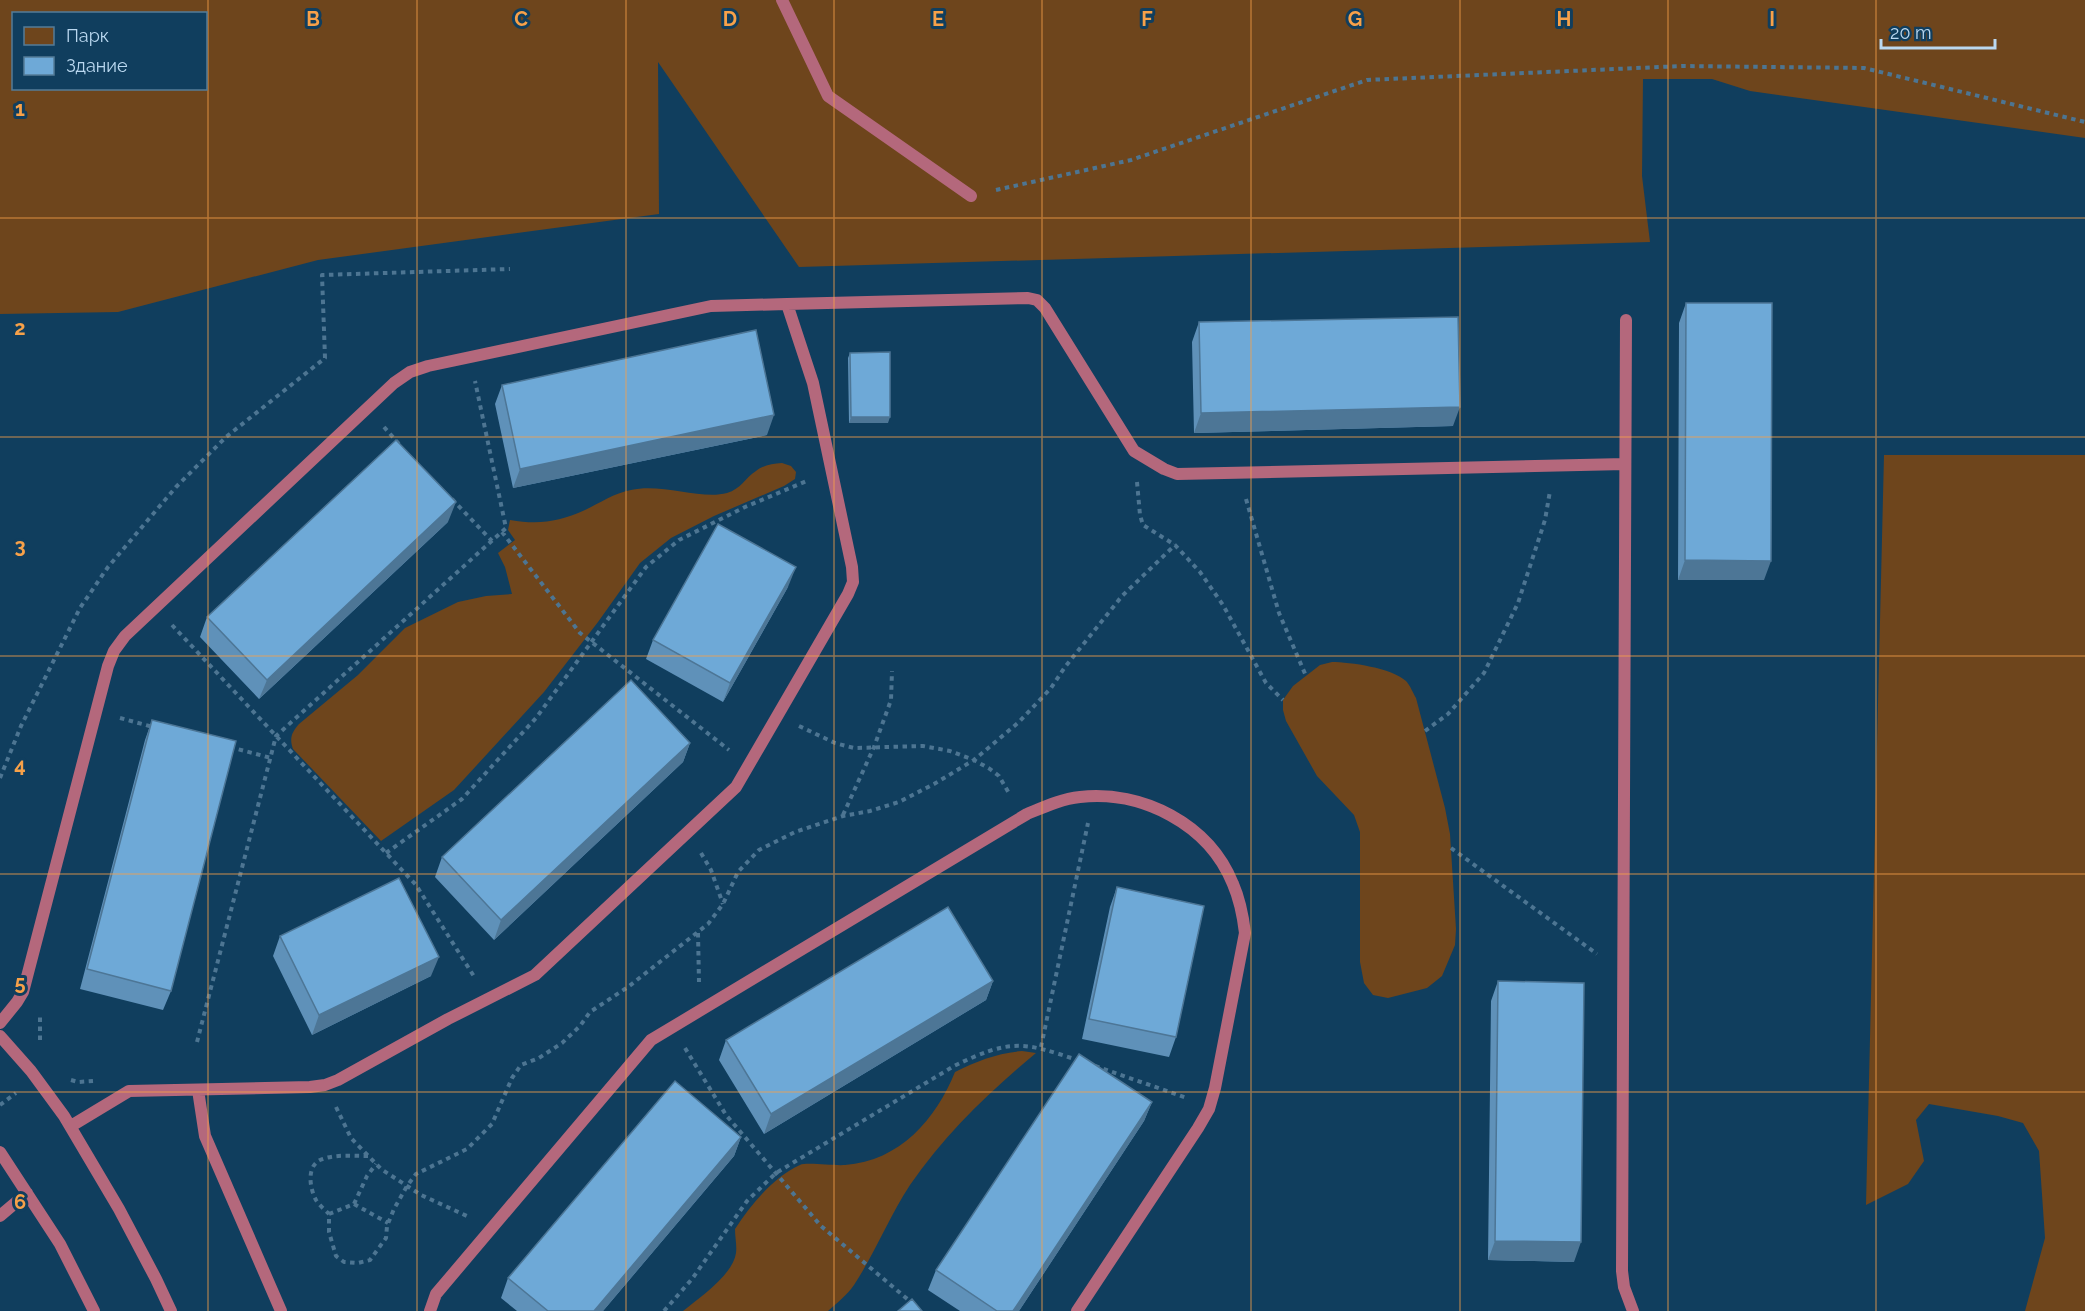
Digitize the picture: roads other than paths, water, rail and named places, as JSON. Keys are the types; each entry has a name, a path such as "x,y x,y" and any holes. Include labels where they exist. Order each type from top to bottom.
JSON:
{"lane":[{"path":"782,0 828,96 971,196"},
{"path":"0,1023 23,992 108,666 114,651 125,636 367,409 410,372 470,357 711,306 1028,298 1037,300 1045,308 1134,451 1164,469 1178,474 1625,464"},
{"path":"71,1126 129,1091 325,1085 535,975 736,787 853,582 852,567 813,383 787,304"},
{"path":"1626,320 1622,1271 1624,1287 1633,1311"},
{"path":"430,1311 436,1294 651,1040 1023,817 1052,803 1078,797 1106,796 1132,800 1158,808 1182,822 1203,839 1220,859 1233,882 1242,908 1245,933 1215,1088 1209,1106 1198,1128 1077,1311"},
{"path":"0,1036 31,1071 71,1126 119,1209 171,1311"},
{"path":"198,1090 205,1136 282,1311"},
{"path":"1,1154 60,1244 94,1311"},
{"path":"0,1216 27,1193"}]}
